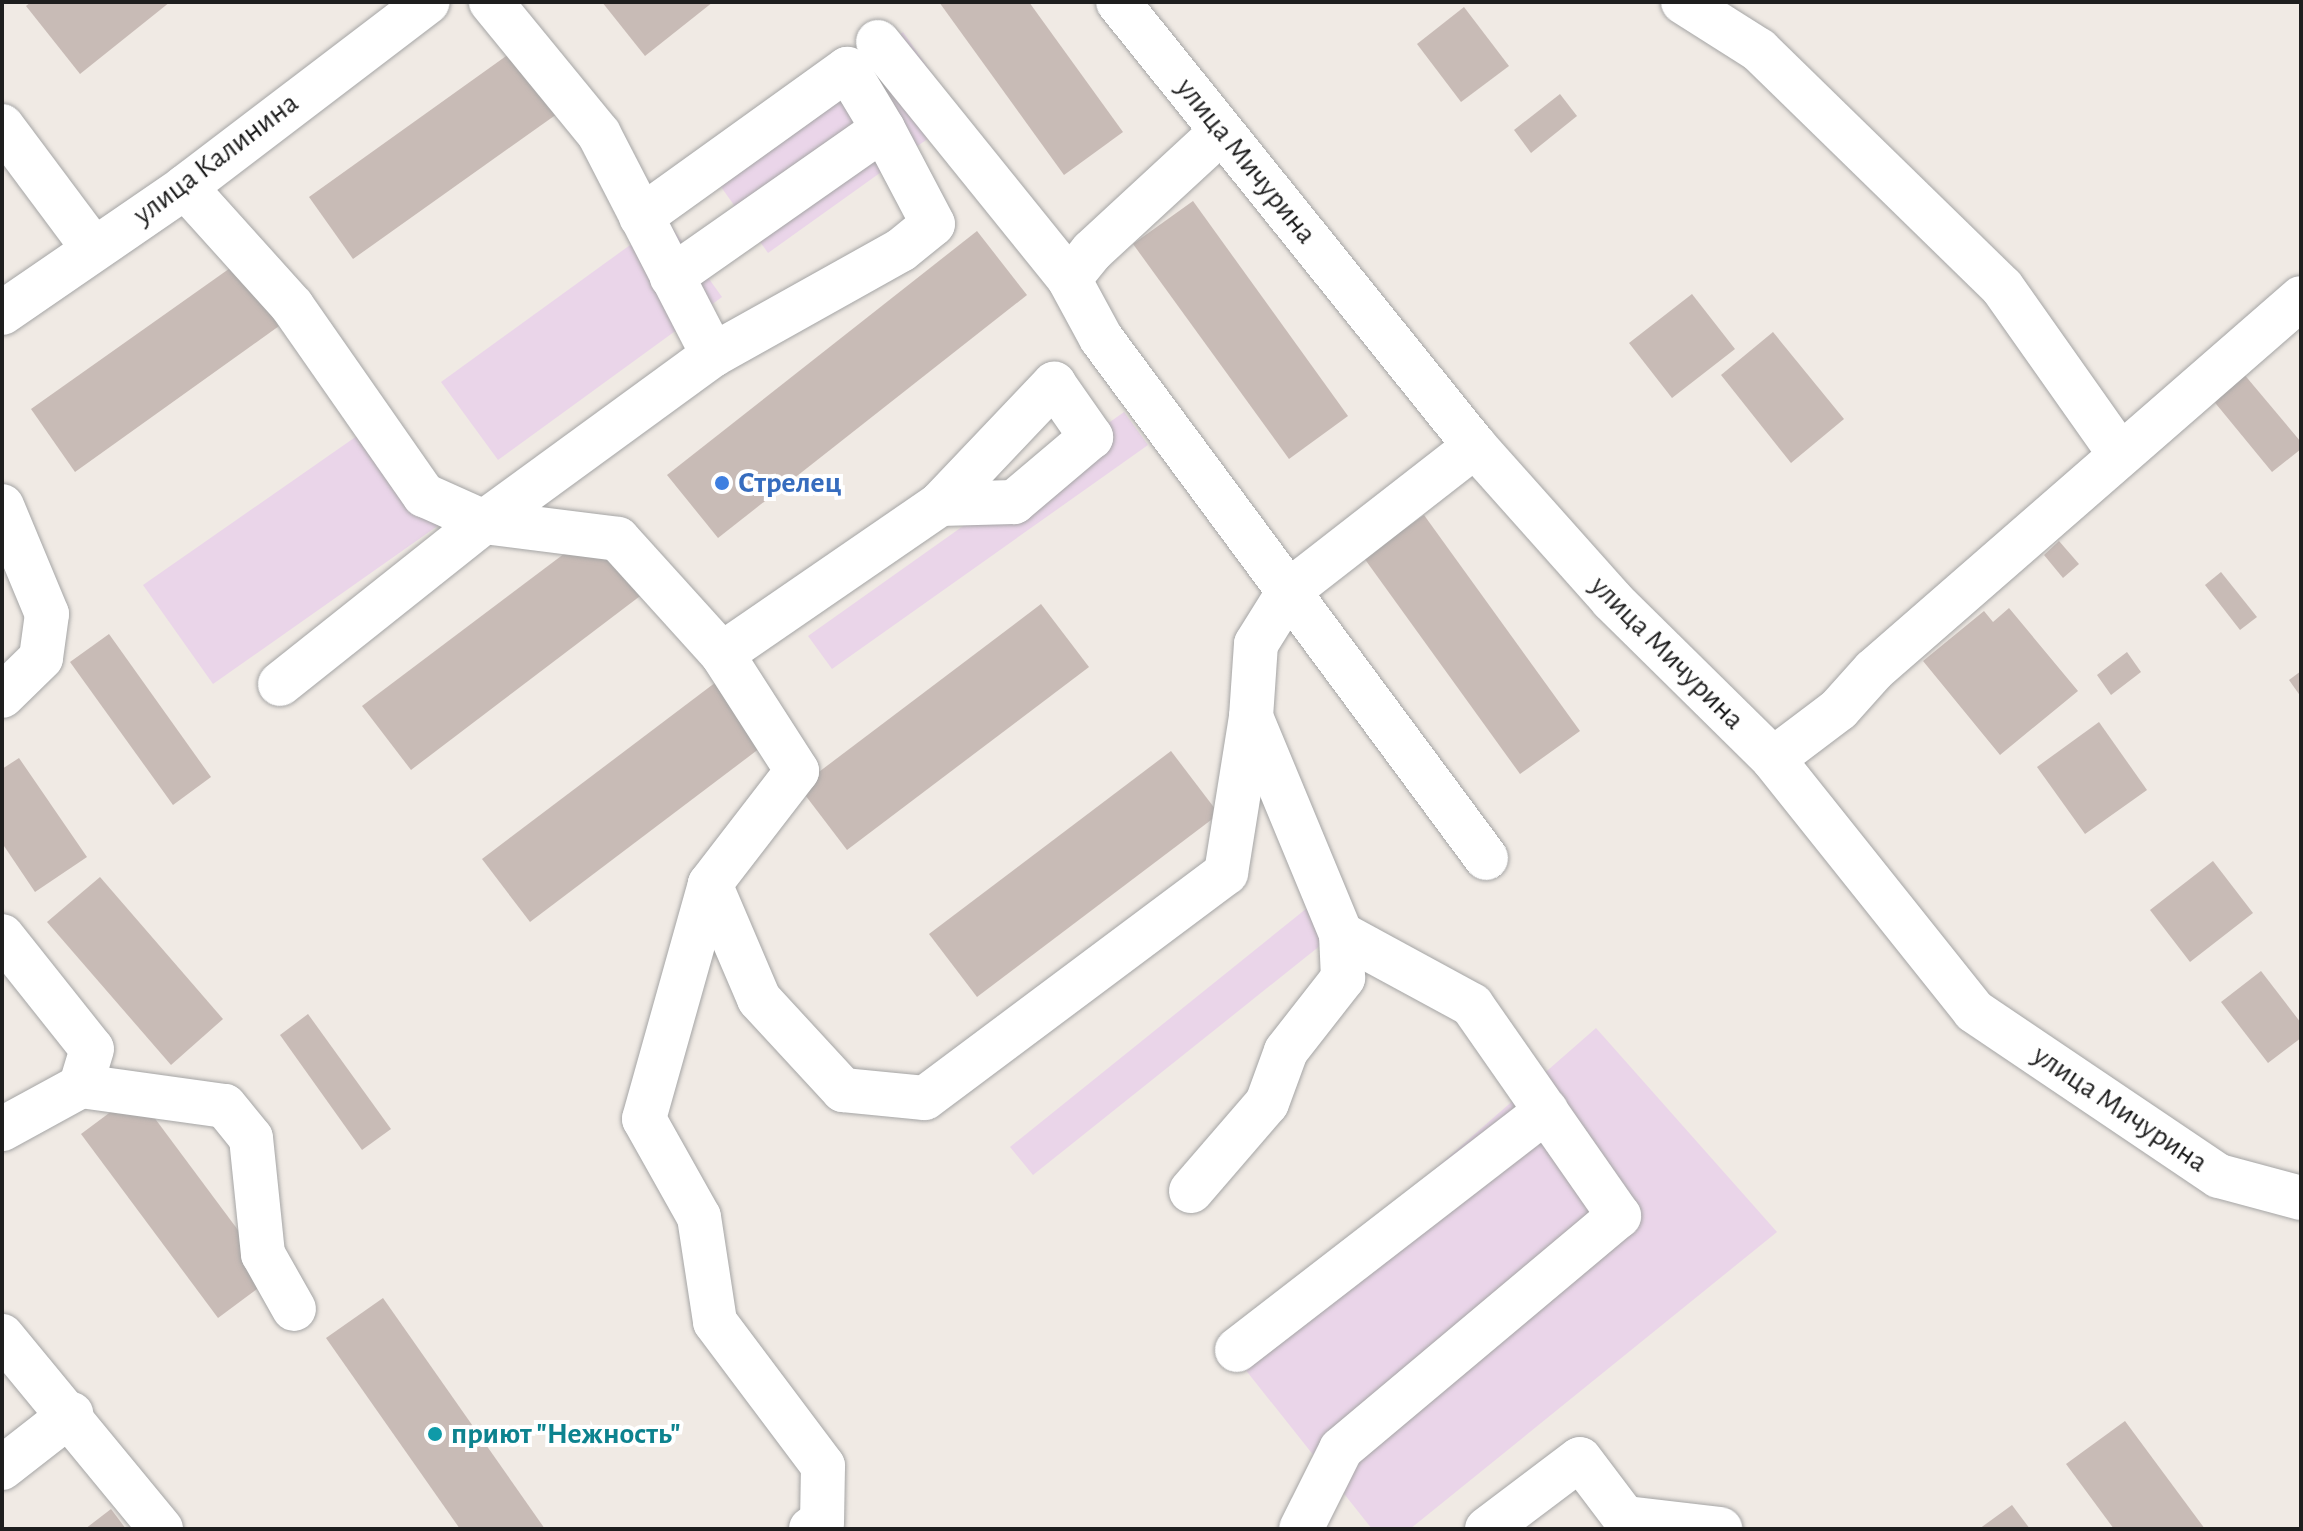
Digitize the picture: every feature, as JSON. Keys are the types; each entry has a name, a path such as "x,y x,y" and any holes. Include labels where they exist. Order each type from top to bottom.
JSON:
{"street":[{"path":"491,2 599,134 713,355"},
{"name":"улица Мичурина","path":"1118,2 1475,446 1612,600 1773,759 1974,1011 2219,1176 2301,1198"},
{"path":"1683,2 1759,50 2002,287 2120,454"},
{"name":"улица Калинина","path":"2,313 185,187 399,10"},
{"path":"878,42 1069,279 1101,338 1486,858"},
{"path":"280,684 484,522 713,355 901,250 933,224 847,69 641,217"},
{"path":"2,126 93,248"},
{"path":"672,277 883,129"},
{"path":"1069,279 1092,251 1221,132"},
{"path":"185,187 292,306 424,495 484,522 618,539 722,654 797,771 710,884 644,1119 699,1217 715,1322 823,1466 819,1527"},
{"path":"1773,759 1839,709 1874,670 2301,298"},
{"path":"710,884 759,999 843,1090 925,1098 1226,873 1251,717 1256,644 1289,591 1475,446"},
{"path":"722,654 940,504"},
{"path":"2,506 47,614 41,658 2,696"},
{"path":"1191,1191 1267,1103 1286,1051 1343,978 1341,934 1251,717"},
{"path":"1301,1529 1341,1449 1619,1216 1472,1005 1341,934"},
{"path":"2,936 92,1049 81,1086"},
{"path":"2,1129 81,1086 225,1106 251,1138 263,1254 294,1309"},
{"path":"1237,1350 1546,1111"},
{"path":"2,1336 71,1414 161,1529"},
{"path":"2,1468 71,1414"},
{"path":"1487,1529 1580,1459 1629,1524 1720,1529"}],"shaded area":[{"path":"903,32 961,115 768,253 709,170"},
{"path":"666,219 722,297 498,460 441,382"},
{"path":"1124,412 1148,445 832,669 808,636"},
{"path":"387,415 456,513 213,684 143,585"},
{"path":"1322,896 1346,925 1033,1175 1010,1147"},
{"path":"1596,1028 1777,1232 1410,1529 1372,1529 1229,1349"}],"building":[{"path":"31,2 170,2 80,74 26,6"},
{"path":"602,2 713,2 645,56"},
{"path":"939,2 1029,2 1123,132 1064,175"},
{"path":"1464,7 1509,66 1461,102 1417,44"},
{"path":"527,41 571,104 353,259 309,197"},
{"path":"1560,94 1577,116 1531,153 1514,130"},
{"path":"1193,201 1348,416 1289,459 1133,244"},
{"path":"977,231 1027,295 718,538 667,475"},
{"path":"250,254 293,316 75,472 31,409"},
{"path":"1692,294 1735,349 1672,398 1629,343"},
{"path":"1773,332 1844,419 1791,463 1721,375"},
{"path":"2243,373 2301,442 2301,449 2272,472 2212,399"},
{"path":"1424,515 1580,731 1520,774 1364,558"},
{"path":"605,523 652,587 411,770 362,706"},
{"path":"2059,541 2079,564 2063,578 2044,555"},
{"path":"2221,572 2257,617 2240,630 2205,585"},
{"path":"1041,604 1089,667 847,850 799,787"},
{"path":"2009,608 2078,691 2000,755 1923,661 1984,611 1993,622"},
{"path":"109,634 211,777 173,805 70,662"},
{"path":"2127,652 2141,672 2111,695 2097,675"},
{"path":"2301,671 2301,697 2289,680"},
{"path":"724,676 772,739 530,922 482,859"},
{"path":"2099,722 2147,790 2085,834 2037,767"},
{"path":"1171,751 1219,814 977,997 929,934"},
{"path":"19,758 87,857 35,892 2,843 2,769"},
{"path":"2213,861 2253,913 2190,962 2150,910"},
{"path":"100,877 223,1019 171,1065 47,922"},
{"path":"2261,971 2301,1023 2301,1038 2268,1063 2221,1002"},
{"path":"308,1014 391,1129 362,1150 280,1035"},
{"path":"136,1093 273,1277 218,1318 81,1134"},
{"name":"приют \"Нежность\"","path":"383,1298 545,1529 460,1529 326,1338"},
{"path":"2125,1421 2205,1529 2114,1529 2066,1464"},
{"path":"2012,1505 2030,1529 1979,1529"},
{"path":"111,1509 126,1529 85,1529"}],"place":[{"name":"Стрелец","path":"722,483"},
{"name":"приют \"Нежность\"","path":"435,1434"}]}
